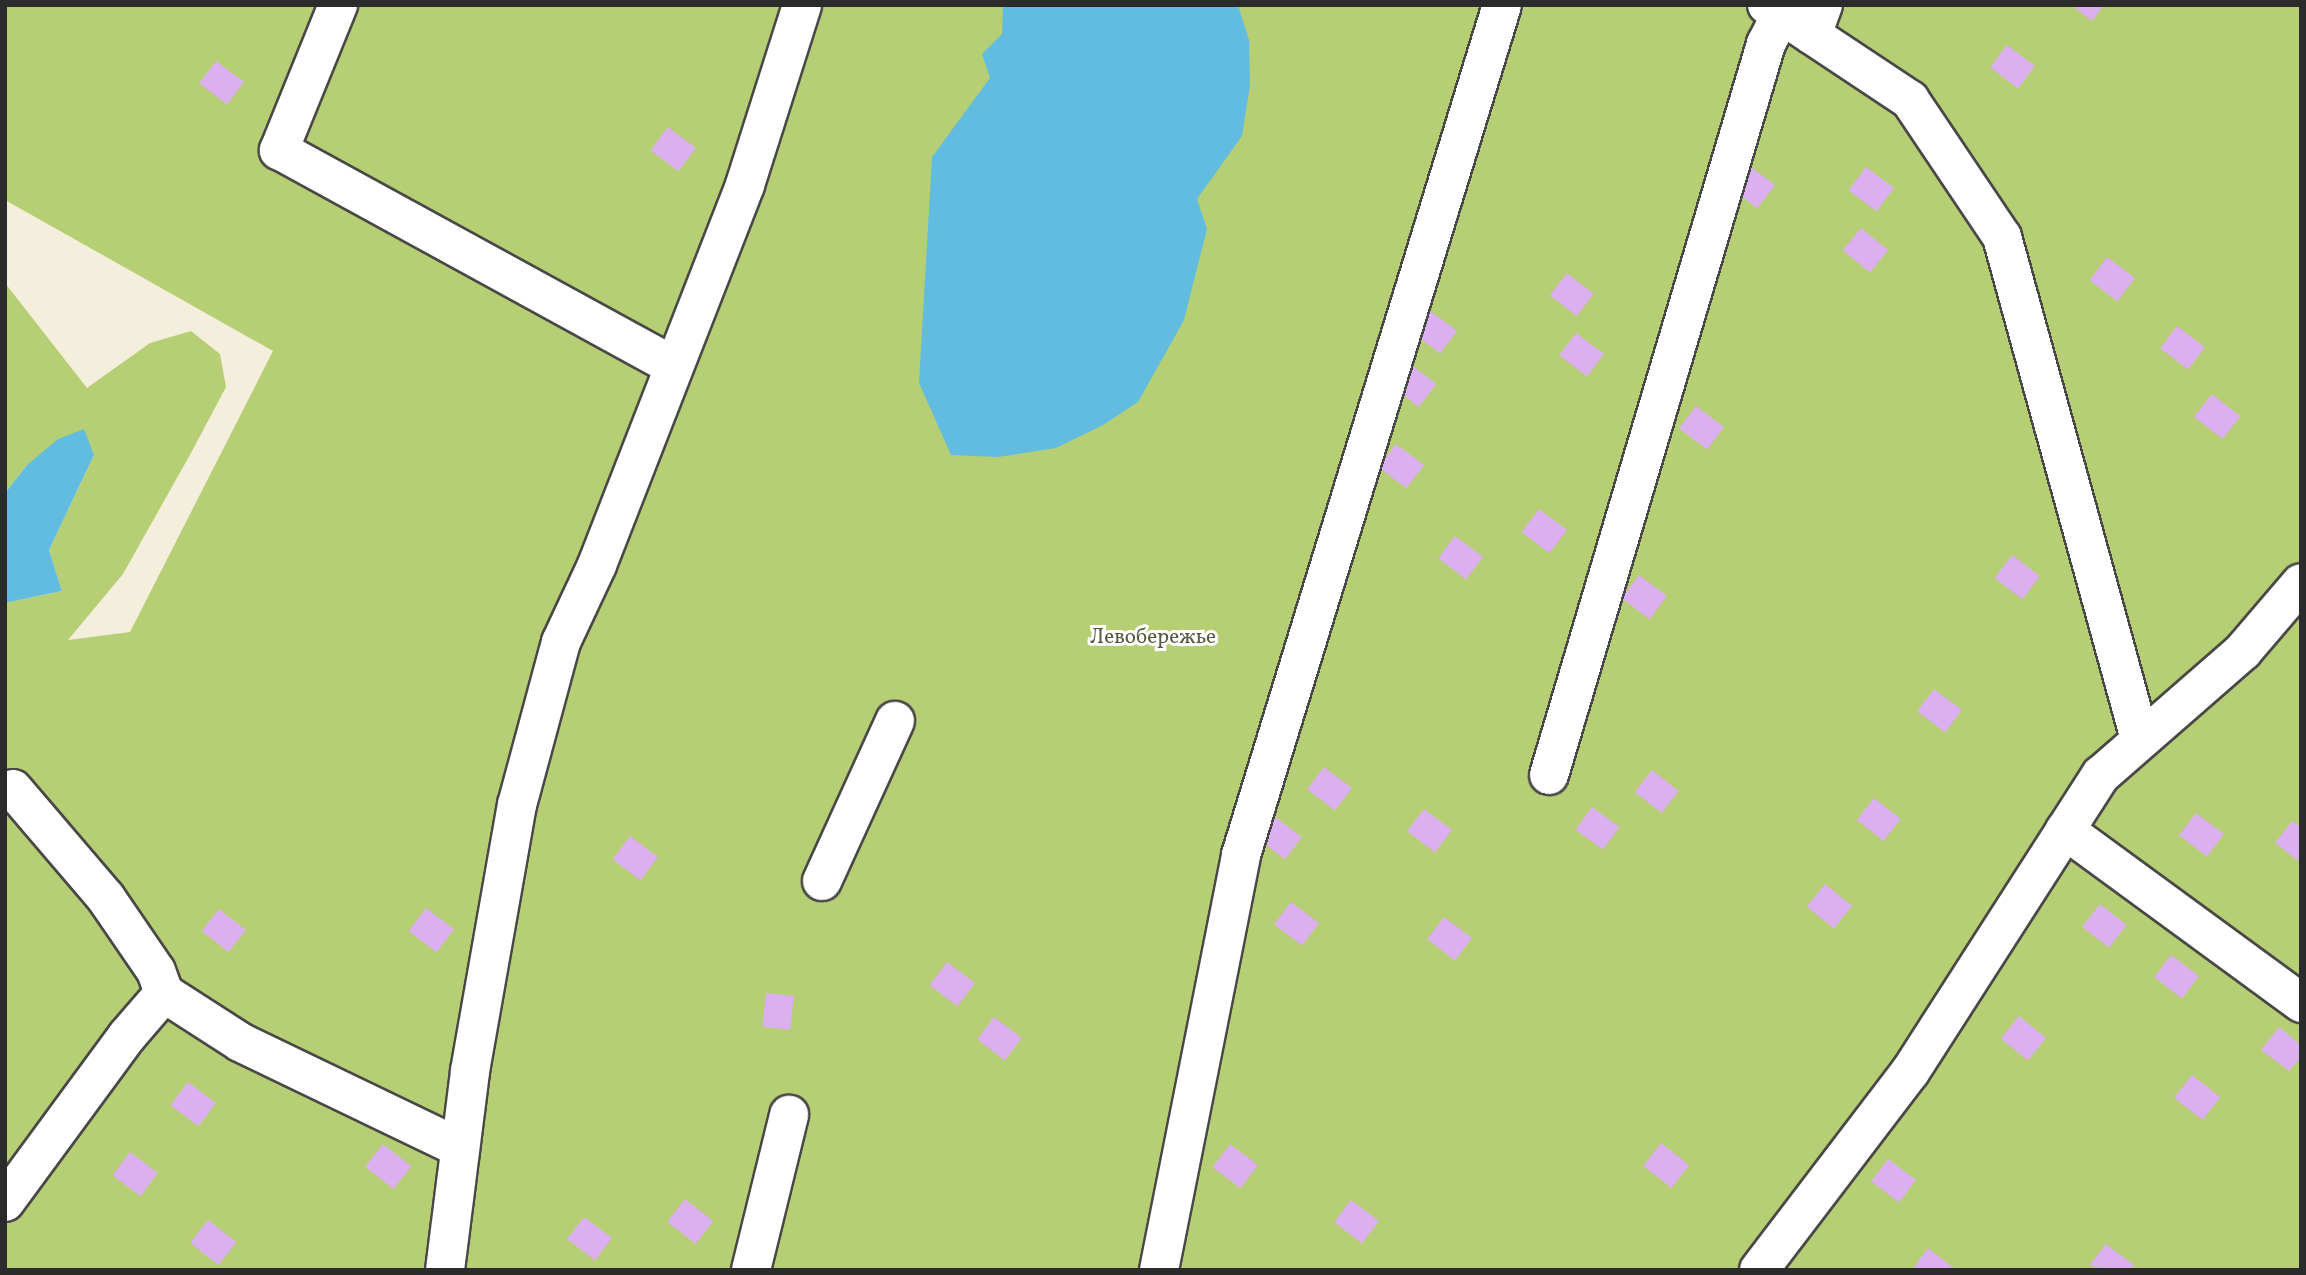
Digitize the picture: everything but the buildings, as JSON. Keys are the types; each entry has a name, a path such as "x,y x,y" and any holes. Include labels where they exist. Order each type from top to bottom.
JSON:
{"street":[{"path":"338,5 279,150 673,366"},
{"path":"445,1270 460,1148 517,805 557,654 597,565 745,186 802,5"},
{"path":"1159,1270 1241,855 1502,5"},
{"path":"1549,775 1766,44 1796,15 1910,100 2002,237 2140,739"},
{"path":"1759,1270 1910,1072 2101,775 2242,651 2301,583"},
{"path":"822,881 895,721"},
{"path":"13,789 106,898 156,971 164,993 240,1042 460,1148"},
{"path":"2065,830 2301,1003"},
{"path":"5,1202 127,1036 164,993"},
{"path":"751,1270 789,1115"}],"green space":[{"name":"Левобережье","path":"5,5 2301,5 2301,1270 5,1270 5,603 62,591 49,550 94,455 27,465 5,493 5,283 87,388 150,343 191,331 220,354 226,387 123,574 68,640 130,632 273,351 5,200"}],"water":[{"path":"1003,5 1238,5 1249,40 1250,85 1242,136 1197,199 1207,229 1184,320 1138,402 1103,425 1056,448 998,457 951,455 919,383 932,157 990,78 982,54 1002,34"},
{"path":"84,429 94,455 49,550 62,591 5,603 5,493 27,465 58,439"}]}
